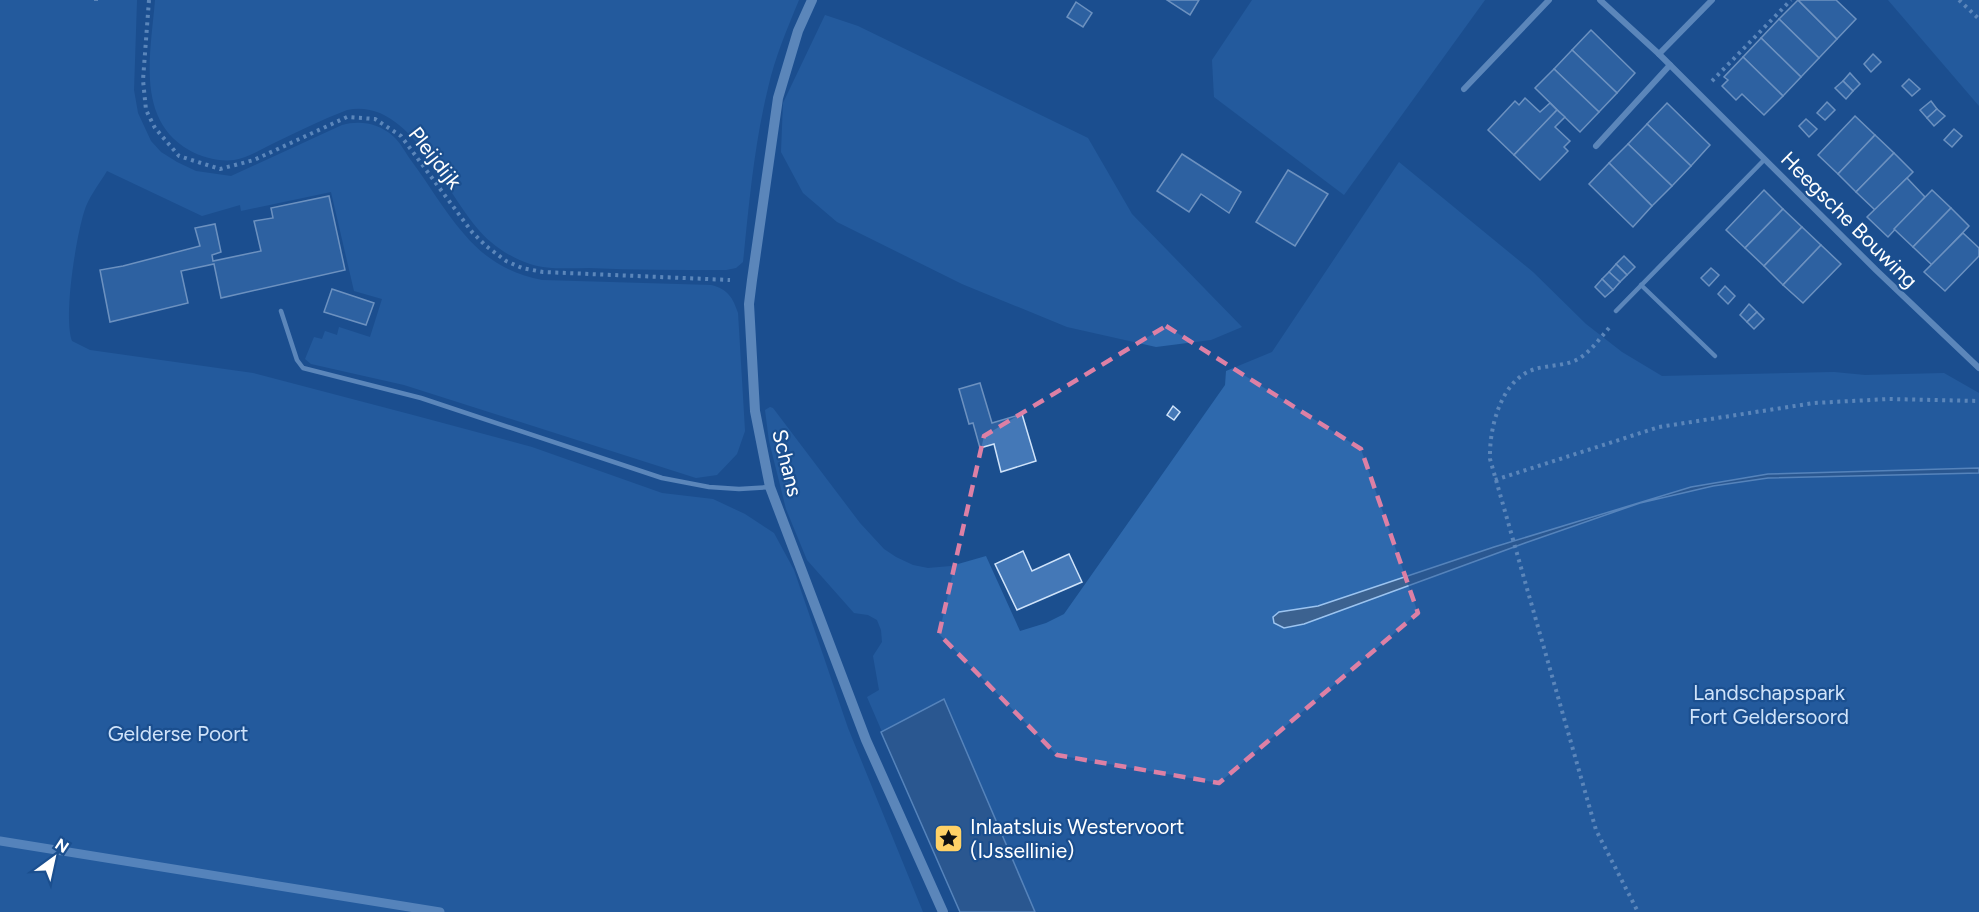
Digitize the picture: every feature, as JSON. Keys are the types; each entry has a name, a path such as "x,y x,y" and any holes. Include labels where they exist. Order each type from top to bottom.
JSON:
{"street":[{"name":"Schans","path":"812,0 798,31 778,98 752,280 749,304 755,411 770,487 866,740 943,912"},
{"path":"1464,89 1549,0"},
{"name":"Heegsche Bouwing","path":"1600,0 1659,54 1876,270 1979,368"},
{"path":"1659,54 1712,0"},
{"path":"1596,146 1670,65"}],"lane":[{"path":"1616,311 1764,160"},
{"path":"1641,285 1715,356"},
{"path":"281,311 297,360 303,368 421,398 662,478 709,488 770,487"}],"path":[{"name":"Pleijdijk","path":"149,0 143,80 146,110 165,142 179,156 220,169 254,160 347,117 375,119 401,136 472,232 506,261 522,268 543,272 752,280"},
{"path":"1699,94 1791,0"},
{"path":"1959,0 1979,19"},
{"path":"1616,311 1615,322 1591,349 1578,359 1536,368 1523,373 1513,382 1495,417 1489,441 1495,480 1596,830 1638,912"},
{"path":"1495,480 1659,427 1814,403 1889,399 1979,401"}],"highlighted area":[{"path":"1166,326 1361,449 1418,613 1219,783 1057,755 939,634 984,436"}],"green space":[{"name":"Gelderse Poort","path":"0,0 137,0 134,90 138,113 151,141 161,152 196,171 231,176 342,125 369,124 381,128 396,138 472,243 489,258 519,274 542,280 711,285 722,289 729,295 738,313 745,431 737,454 717,475 696,478 404,385 311,364 305,359 314,337 322,339 325,331 337,335 339,327 370,337 382,299 354,291 331,192 241,211 240,205 202,216 107,171 84,212 74,258 69,314 72,341 90,350 253,373 413,415 532,447 662,493 713,499 745,514 774,533 794,570 848,728 923,912 0,912"},
{"path":"155,0 799,0 778,54 763,109 752,175 743,262 736,268 726,270 658,270 552,268 530,264 504,252 475,226 411,136 392,120 371,110 347,110 239,159 217,160 194,153 172,137 160,121 153,103 150,62"},
{"path":"1252,0 1485,0 1344,195 1214,97 1212,60"},
{"path":"1888,0 1979,0 1979,106"},
{"path":"825,15 858,26 1088,138 1132,214 1242,327 1211,340 1156,347 1067,327 962,284 837,222 803,193 781,152 783,103"},
{"name":"Landschapspark Fort Geldersoord","path":"1399,162 1533,272 1586,324 1622,352 1662,376 1834,372 1865,375 1944,373 1979,393 1979,912 960,912 867,697 879,690 873,656 882,642 881,630 877,620 868,615 854,613 807,560 786,509 769,441 765,410 773,408 860,523 884,549 913,565 928,568 951,566 986,556 1020,631 1046,623 1064,614 1225,385 1226,371 1272,352"}],"shaded area":[{"path":"1979,468 1979,473 1768,478 1713,486 1640,503 1304,624 1284,628 1274,623 1273,617 1279,612 1318,606 1494,547 1691,487 1768,474"},
{"path":"944,699 1035,912 960,912 881,732"}],"building":[{"path":"1167,0 1199,0 1190,15"},
{"path":"1798,0 1837,39 1819,58 1779,19"},
{"path":"1798,0 1836,0 1856,19 1837,39"},
{"path":"1076,2 1092,13 1083,27 1067,17"},
{"path":"1779,19 1819,58 1801,77 1761,38"},
{"path":"1591,30 1635,73 1617,93 1572,50"},
{"path":"1761,38 1801,77 1783,96 1743,57"},
{"path":"1572,50 1617,93 1599,112 1554,69"},
{"path":"1873,54 1881,62 1871,72 1864,64"},
{"path":"1743,57 1783,96 1764,115 1742,94 1736,100 1722,86 1728,80 1724,77"},
{"path":"1554,69 1599,112 1580,132 1535,88"},
{"path":"1850,73 1860,84 1853,91 1843,81"},
{"path":"1909,79 1920,89 1912,96 1902,86"},
{"path":"1843,81 1853,91 1846,99 1835,88"},
{"path":"1525,98 1540,112 1550,103 1557,110 1514,155 1488,130 1515,101 1519,105"},
{"path":"1931,101 1937,109 1927,118 1920,110"},
{"path":"1827,102 1835,110 1825,120 1817,113"},
{"path":"1667,103 1710,145 1691,166 1647,124"},
{"path":"1937,109 1945,116 1934,126 1927,118"},
{"path":"1557,110 1565,117 1555,127 1570,141 1564,147 1568,151 1540,180 1514,155"},
{"path":"1855,116 1875,135 1838,174 1818,155"},
{"path":"1806,119 1817,129 1809,137 1799,126"},
{"path":"1647,124 1691,166 1672,186 1628,144"},
{"path":"1954,129 1962,136 1952,147 1944,140"},
{"path":"1875,135 1894,153 1856,192 1838,174"},
{"path":"1628,144 1672,186 1652,206 1609,163"},
{"path":"1894,153 1913,172 1875,210 1856,192"},
{"path":"1182,154 1241,192 1229,213 1201,194 1189,212 1157,191"},
{"path":"1609,163 1652,206 1633,227 1589,184"},
{"path":"1288,170 1328,194 1295,246 1256,222"},
{"path":"1907,178 1925,197 1888,237 1867,217"},
{"path":"1764,190 1783,209 1745,248 1726,230"},
{"path":"1932,190 1951,208 1913,247 1894,229"},
{"path":"329,196 345,270 221,298 214,264 181,271 188,303 110,322 100,270 200,246 195,228 215,224 221,252 212,255 213,261 261,251 254,221 273,218 271,208"},
{"path":"1951,208 1969,226 1932,265 1913,247"},
{"path":"1783,209 1802,227 1764,266 1745,248"},
{"path":"1802,227 1821,245 1783,285 1764,266"},
{"path":"1963,233 1979,248 1979,256 1945,291 1924,272"},
{"path":"1821,245 1841,264 1803,303 1783,285"},
{"path":"1624,256 1635,267 1627,275 1616,264"},
{"path":"1616,264 1627,275 1620,282 1609,272"},
{"path":"1711,268 1719,275 1709,286 1701,278"},
{"path":"1609,272 1620,282 1613,290 1602,279"},
{"path":"1602,279 1613,290 1605,297 1595,287"},
{"path":"1725,286 1735,296 1728,304 1718,294"},
{"path":"332,289 374,303 366,325 324,312"},
{"path":"1749,304 1757,312 1747,322 1740,315"},
{"path":"1757,312 1764,319 1754,329 1747,322"},
{"path":"980,383 992,423 1022,414 1036,461 1001,472 994,444 980,448 973,423 969,424 959,389"},
{"path":"1173,406 1180,412 1174,420 1167,415"},
{"path":"1023,551 1032,571 1069,554 1082,582 1017,610 995,564"}],"waterway":[{"path":"0,841 440,912"}],"place":[{"name":"Inlaatsluis Westervoort (IJssellinie)","path":"949,839"}]}
